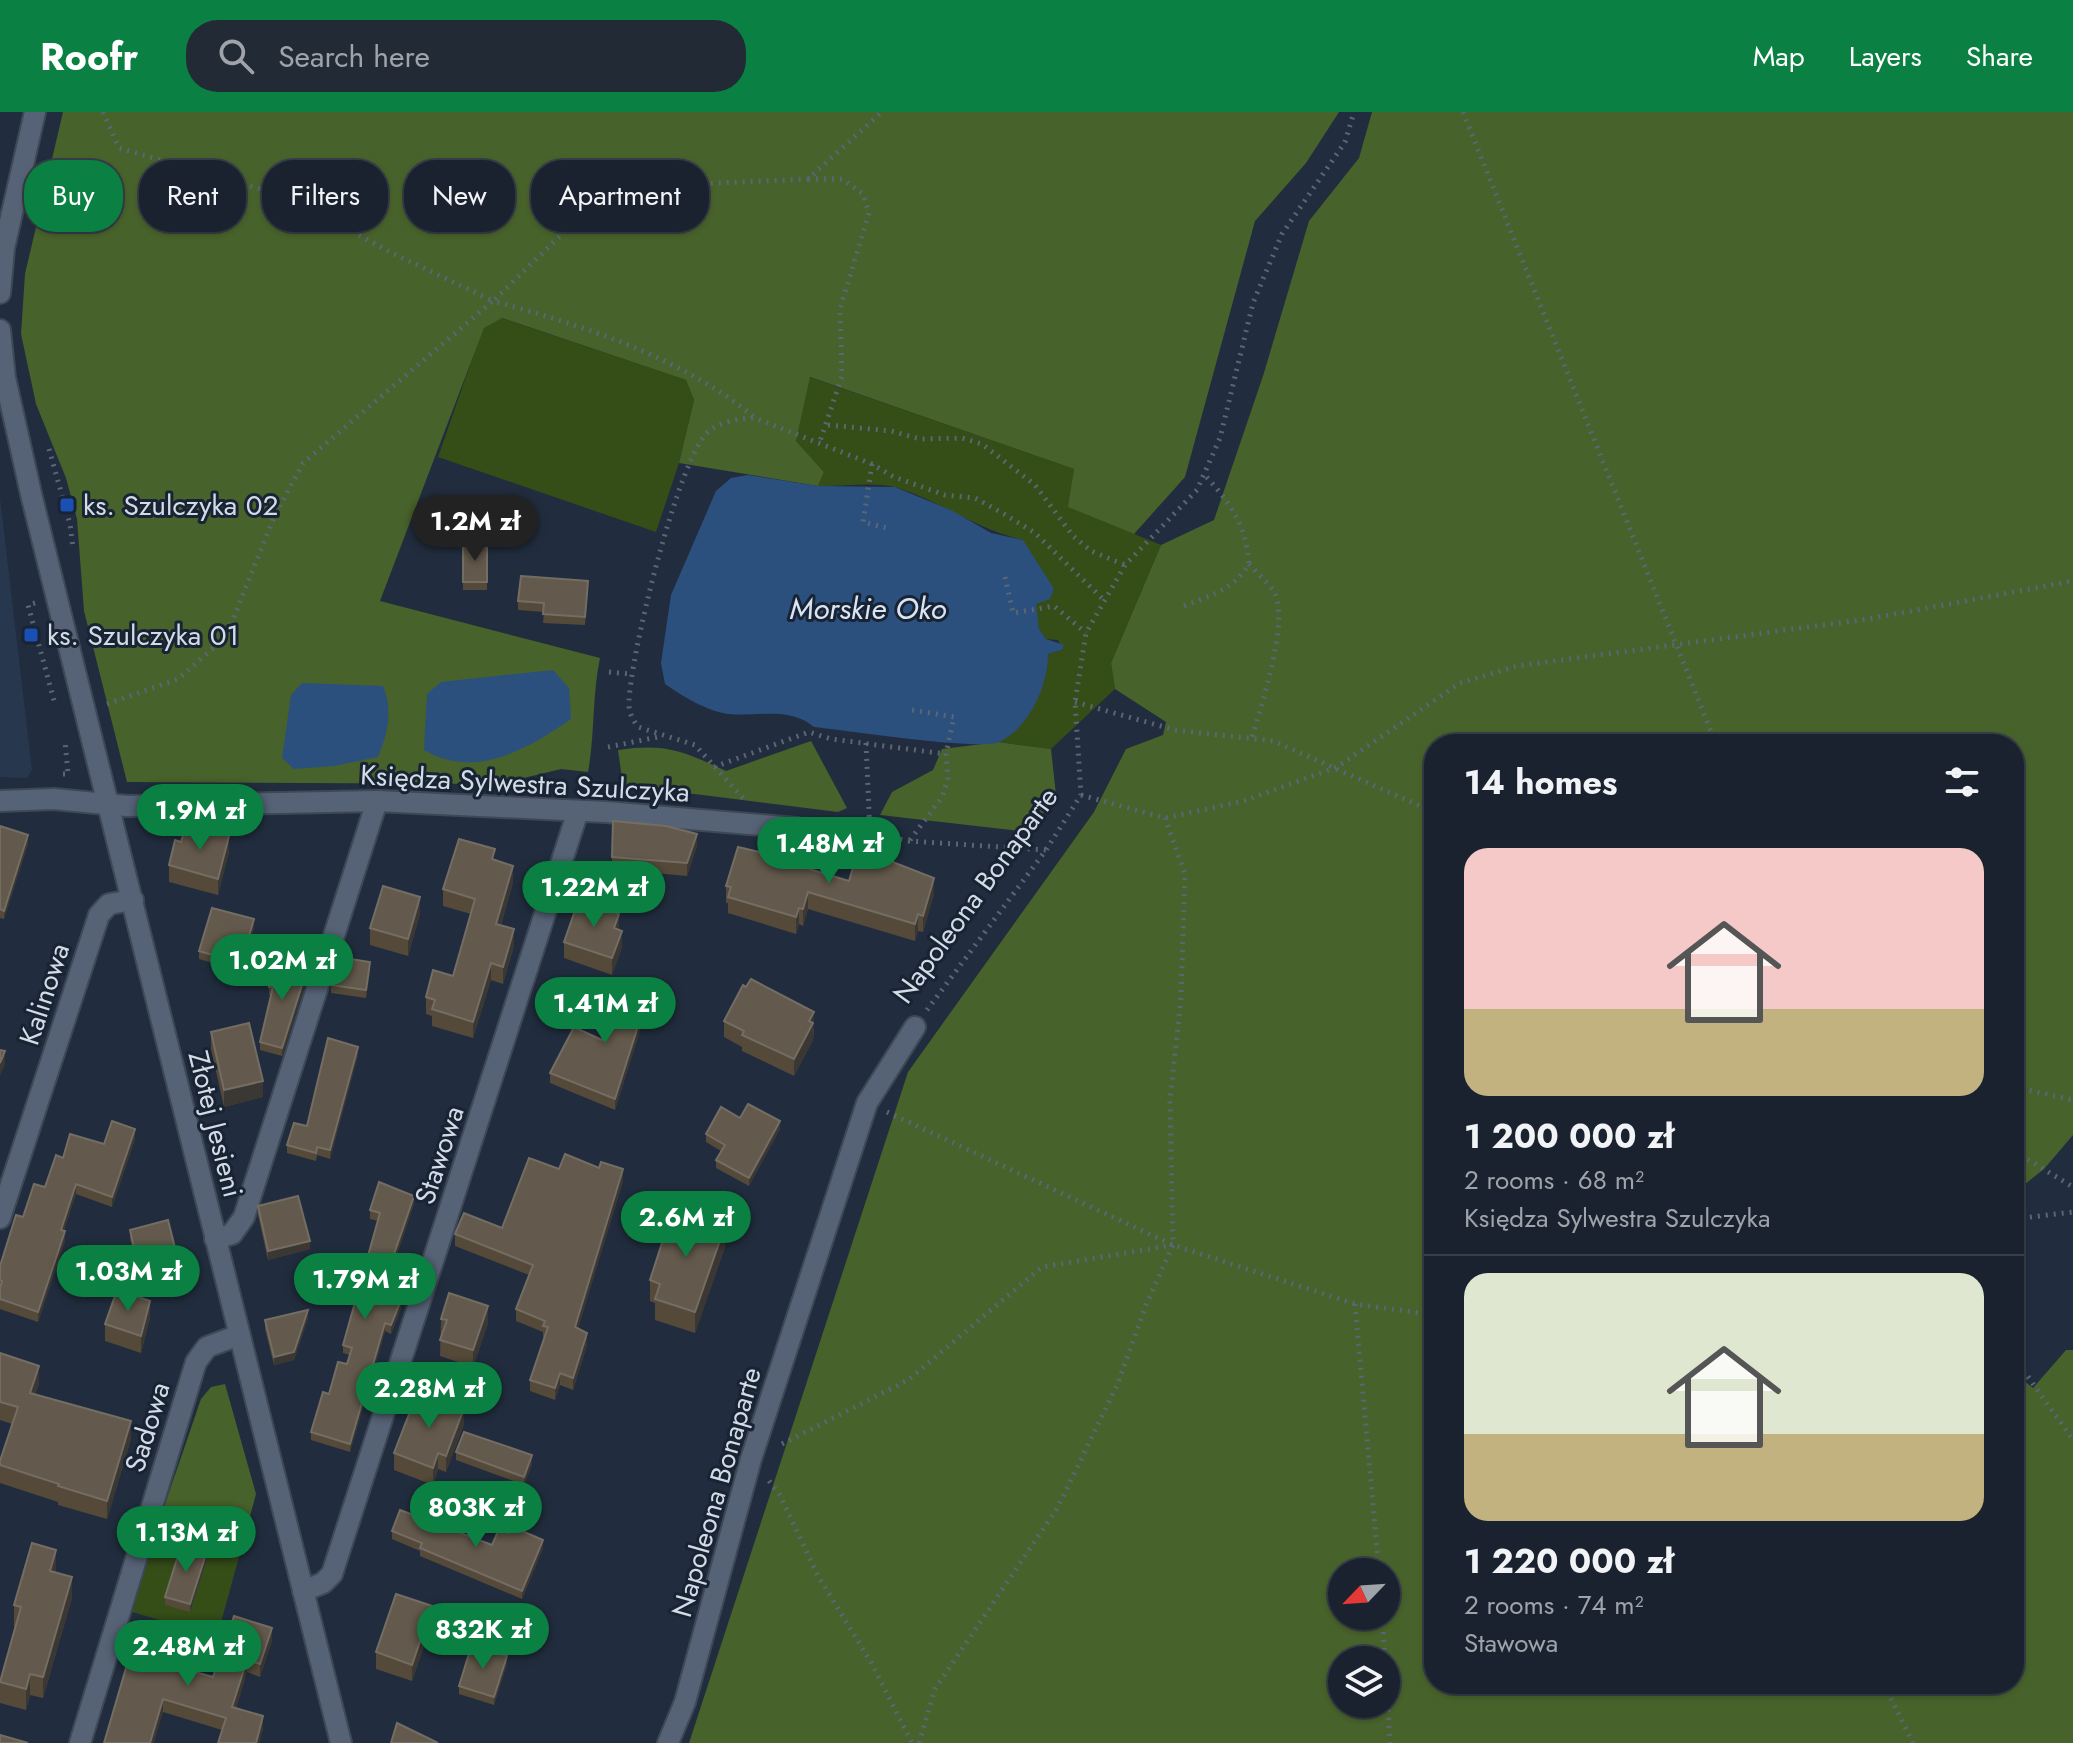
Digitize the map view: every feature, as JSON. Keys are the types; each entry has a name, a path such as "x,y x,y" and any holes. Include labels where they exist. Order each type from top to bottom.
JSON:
{"street":[{"path":"0,293 4,248 35,112"},
{"name":"Złotej Jesieni","path":"0,330 5,378 57,597 341,1743"},
{"name":"Księdza Sylwestra Szulczyka","path":"0,801 54,799 110,805 377,801 578,811 797,828"},
{"path":"215,1239 232,1234 244,1217 377,801"},
{"name":"Stawowa","path":"303,1591 323,1583 332,1574 578,811"},
{"name":"Kalinowa","path":"0,1218 99,915 109,904 133,900"},
{"name":"Napoleona Bonaparte","path":"668,1743 685,1702 751,1459 867,1103 915,1027"},
{"name":"Sadowa","path":"80,1743 196,1362 207,1347 239,1335"}],"path":[{"path":"103,112 119,148 291,198 390,252 493,301 577,323 724,391 755,418 872,464 894,477 945,495 975,498 1035,533 1105,601"},
{"path":"808,179 882,112"},
{"name":"Napoleona Bonaparte","path":"915,1027 1046,850 1081,795 1075,702 1086,633 1125,565 1197,490 1220,438 1253,303 1282,234 1345,142 1354,112"},
{"path":"1463,112 1712,734"},
{"path":"102,705 178,679 226,637 274,517 303,463 493,301 590,207 673,185 842,179 863,194 869,213 840,309 842,376 828,425 819,444"},
{"path":"753,803 740,796 695,745 638,727 629,707 631,674 684,470 709,431 738,418 755,418"},
{"path":"828,425 891,431 920,439 962,438 982,444 1035,485 1073,536 1091,551 1125,565"},
{"path":"872,464 863,522 891,529"},
{"path":"1204,474 1231,504 1241,521 1249,564 1274,591 1279,608 1275,647 1252,738"},
{"path":"1184,606 1228,589 1239,581 1249,564"},
{"path":"1005,577 1013,613 1054,606 1086,633"},
{"path":"1081,795 1165,818 1244,801 1337,767 1460,683 1517,666 1676,648 1868,619 2073,581"},
{"path":"57,597 28,605 57,712"},
{"path":"609,672 631,674"},
{"path":"1075,702 1175,730 1273,741 1424,807"},
{"path":"909,841 942,797 948,779 946,754 954,717 912,710"},
{"path":"54,799 54,775 68,774 61,726"},
{"path":"714,767 809,732 946,754"},
{"path":"608,747 664,736"},
{"path":"866,743 870,833"},
{"path":"919,1743 935,1689 1058,1507 1118,1383 1146,1305 1173,1245 1170,1100 1181,998 1185,874 1165,818"},
{"path":"797,828 870,833 909,841 1046,850"},
{"path":"2024,1089 2073,1100"},
{"path":"867,1103 1173,1245 1355,1304 1424,1314"},
{"path":"2024,1157 2073,1187"},
{"path":"2024,1218 2073,1212"},
{"path":"912,1743 872,1664 818,1576 780,1495 751,1459 908,1380 1042,1267 1173,1245"},
{"path":"1355,1304 1378,1558"},
{"path":"2024,1371 2073,1440"},
{"path":"1889,1694 1913,1743"},
{"path":"1388,1718 1390,1743"}],"shaded area":[{"path":"0,498 32,770 27,778 0,777"}],"green space":[{"path":"63,112 1339,112 1306,163 1255,221 1185,477 1134,534 1068,507 1074,469 810,377 796,441 824,472 818,486 679,463 694,400 686,380 502,318 484,328 380,601 600,658 588,772 561,769 499,784 127,782 84,611 77,519 66,478 36,404 21,334 25,274 35,232 123,232 123,160 52,160"},
{"path":"1372,112 2073,112 2073,1135 2044,1169 2024,1185 2024,734 1424,734 1424,1694 2024,1694 2024,1381 2033,1388 2066,1350 2073,1350 2073,1743 689,1743 908,1072 1094,812 1126,749 1163,735 1166,722 1115,689 1111,663 1161,545 1214,520 1263,376 1309,221 1359,158"},
{"path":"501,318 686,380 694,400 679,463 656,532 438,457 483,328"},
{"path":"809,377 1074,469 1069,507 1161,545 1111,663 1115,689 1051,749 998,742 1033,704 1048,654 1062,650 1058,640 1046,639 1039,629 1023,540 991,530 898,488 818,486 824,472 796,441"},
{"path":"811,741 847,808 838,812 623,785 618,750 674,750 726,771"},
{"path":"998,742 1051,749 1056,795 1030,832 880,815 892,792 933,770 942,749"},
{"path":"225,1384 256,1494 239,1557 186,1537 163,1510 201,1399 211,1387"},
{"path":"163,1510 186,1537 239,1557 217,1637 129,1611"}],"water":[{"name":"Morskie Oko","path":"748,475 818,486 895,487 953,511 991,533 1023,540 1054,589 1050,599 1036,604 1039,629 1046,639 1064,645 1062,650 1048,654 1045,679 1035,705 1019,727 999,742 966,744 814,727 784,714 740,715 712,710 665,684 661,663 671,595 716,491 731,478"},
{"path":"553,670 569,688 571,719 537,741 482,761 443,759 424,750 427,694 441,682"},
{"path":"302,683 383,686 388,704 388,722 378,757 334,766 294,769 282,758 291,695"}],"building":[{"path":"463,544 487,544 487,582 463,582"},
{"path":"521,576 588,581 585,617 543,614 544,603 518,601"},
{"path":"613,821 666,826 697,834 687,863 612,857"},
{"path":"186,825 229,836 218,879 169,865 175,840 181,842"},
{"path":"0,826 28,835 4,911 0,909"},
{"path":"459,839 495,849 492,859 513,866 496,924 514,929 503,967 491,963 473,1022 432,1009 435,1000 426,997 433,970 453,976 475,899 443,889"},
{"path":"738,847 794,860 793,864 849,881 857,854 879,860 880,857 934,878 923,916 918,914 915,924 808,892 803,909 799,908 796,917 728,897 731,887 726,886"},
{"path":"383,886 420,897 408,939 370,928"},
{"path":"579,899 619,914 614,928 622,931 612,958 564,942"},
{"path":"212,908 254,919 249,936 258,939 251,966 199,951"},
{"path":"338,957 370,962 366,990 331,985"},
{"path":"272,963 308,966 282,1048 260,1042 273,987 269,987"},
{"path":"620,979 650,988 615,1099 550,1073 574,1027 602,1040"},
{"path":"751,979 814,1012 809,1021 813,1023 794,1059 742,1035 744,1031 724,1021 743,985 746,987"},
{"path":"249,1023 263,1081 224,1090 211,1032"},
{"path":"328,1038 358,1047 330,1150 317,1147 316,1153 287,1145 294,1123 307,1126"},
{"path":"748,1104 780,1121 749,1178 716,1160 725,1145 706,1134 721,1107 740,1118"},
{"path":"112,1121 135,1129 112,1197 76,1184 61,1230 65,1231 38,1312 0,1299 0,1266 16,1215 23,1217 34,1184 45,1187 56,1155 63,1158 70,1134 104,1144"},
{"path":"565,1154 599,1168 601,1162 623,1169 575,1327 587,1333 573,1378 560,1373 555,1388 530,1380 548,1327 543,1326 545,1321 516,1309 533,1265 455,1234 464,1213 502,1228 529,1158 559,1169"},
{"path":"379,1182 414,1196 381,1292 401,1300 391,1325 385,1323 350,1444 311,1432 323,1392 329,1394 338,1362 347,1364 352,1348 343,1345 380,1213 370,1210"},
{"path":"298,1196 310,1241 268,1251 258,1206"},
{"path":"673,1209 725,1226 695,1312 655,1299 660,1284 650,1280"},
{"path":"168,1220 180,1268 141,1278 130,1230"},
{"path":"117,1290 150,1301 141,1336 105,1324"},
{"path":"449,1293 488,1306 473,1350 440,1340 447,1320 441,1319"},
{"path":"308,1310 294,1352 274,1357 265,1320"},
{"path":"0,1353 39,1366 30,1393 131,1421 107,1501 0,1465 18,1407 0,1402"},
{"path":"418,1391 464,1408 446,1456 438,1453 433,1468 394,1453"},
{"path":"464,1432 532,1455 524,1477 456,1452"},
{"path":"400,1510 492,1545 499,1529 508,1533 511,1526 543,1540 522,1591 420,1548 422,1543 392,1531"},
{"path":"32,1543 56,1550 50,1571 72,1577 43,1677 30,1674 26,1689 0,1682 21,1607 14,1605"},
{"path":"182,1543 207,1551 190,1604 165,1597"},
{"path":"396,1594 432,1606 412,1665 376,1652"},
{"path":"234,1616 272,1628 260,1664 247,1660 232,1707 263,1716 256,1743 218,1743 226,1718 163,1699 150,1743 104,1743 136,1634 158,1640 152,1660 213,1677"},
{"path":"472,1644 507,1656 494,1697 459,1686"},
{"path":"397,1723 438,1743 391,1743"},
{"path":"0,1735 28,1743 0,1743"}],"place":[{"name":"ks. Szulczyka 02","path":"67,505"},
{"name":"ks. Szulczyka 01","path":"31,635"}]}
